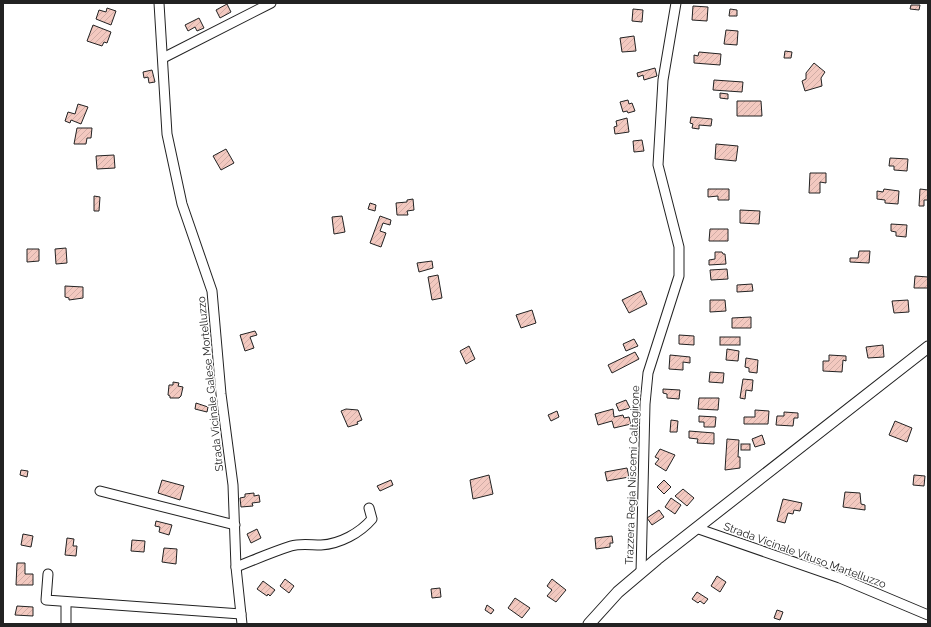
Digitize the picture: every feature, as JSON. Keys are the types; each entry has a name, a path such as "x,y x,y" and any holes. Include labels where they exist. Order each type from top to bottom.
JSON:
{"main road":[{"path":"589,624 618,592 696,528 928,347"}],"street":[{"name":"Strada Vicinale Galese Mortelluzzo","path":"159,3 167,134 182,204 212,291 221,394 233,485 236,567 242,624"},
{"path":"163,58 271,3"},
{"name":"Trazzera Regia Niscemi Caltagirone","path":"641,573 645,404 648,373 679,276 679,247 658,165 662,80 676,3"},
{"path":"100,491 235,525"},
{"path":"236,567 292,546 302,544 322,545 351,536 364,528 372,519 368,508"},
{"name":"Strada Vicinale Vituso Martelluzzo","path":"696,528 840,578 928,615"},
{"path":"48,574 46,600 241,614"},
{"path":"66,602 66,624"}],"building":[{"path":"227,4 231,12 220,18 216,10"},
{"path":"911,5 920,5 919,10 910,9"},
{"path":"693,6 708,7 707,21 692,20"},
{"path":"107,8 116,11 111,25 96,19 99,10 106,12"},
{"path":"633,9 643,10 642,22 632,21"},
{"path":"730,9 737,10 737,16 729,16"},
{"path":"199,18 204,28 197,31 195,27 188,31 185,25"},
{"path":"93,25 111,32 107,43 104,42 102,46 87,41"},
{"path":"726,30 738,31 737,45 724,44"},
{"path":"634,36 636,51 622,52 620,38"},
{"path":"785,51 792,52 791,58 784,58"},
{"path":"699,52 721,54 720,65 694,63 694,55 698,56"},
{"path":"814,63 825,72 821,78 822,86 805,91 802,81 806,79 806,73"},
{"path":"655,68 657,76 644,80 643,75 638,77 637,73"},
{"path":"152,70 155,82 149,83 148,77 144,78 143,72"},
{"path":"714,80 743,82 742,92 713,90"},
{"path":"720,93 728,94 728,99 720,98"},
{"path":"628,100 629,104 632,103 635,111 628,113 627,111 623,112 620,102"},
{"path":"737,101 761,101 762,116 737,116"},
{"path":"78,104 88,107 81,124 71,120 70,123 65,121 68,112 75,114"},
{"path":"691,117 712,119 711,126 699,125 699,129 692,128 693,124 690,123"},
{"path":"627,118 629,132 615,134 614,127 617,126 616,121"},
{"path":"77,128 92,128 91,138 87,138 86,144 74,144"},
{"path":"642,140 644,151 634,152 633,141"},
{"path":"716,144 738,146 736,161 715,159"},
{"path":"226,149 234,163 221,170 213,156"},
{"path":"114,155 115,168 97,169 96,156"},
{"path":"890,158 908,159 907,171 894,170 894,166 889,166"},
{"path":"810,173 826,173 826,183 820,182 820,193 809,193"},
{"path":"708,189 729,189 729,200 718,200 718,196 708,197"},
{"path":"884,189 899,191 898,204 885,203 885,200 877,199 877,191 883,192"},
{"path":"920,189 928,190 928,200 924,200 924,206 919,206"},
{"path":"94,196 100,197 99,211 94,211"},
{"path":"413,199 414,210 407,211 408,215 397,215 396,203 407,202 407,200"},
{"path":"370,203 376,205 375,211 368,209"},
{"path":"740,210 760,211 759,224 740,223"},
{"path":"342,216 345,232 334,234 332,217"},
{"path":"380,216 391,220 390,225 383,223 380,231 386,233 381,247 370,243"},
{"path":"891,224 907,225 906,237 896,236 896,232 891,231"},
{"path":"710,229 728,229 728,241 709,241"},
{"path":"66,248 67,263 56,264 55,249"},
{"path":"27,249 39,249 39,261 27,262"},
{"path":"859,251 870,251 869,263 850,262 850,258 858,258"},
{"path":"715,252 722,252 725,254 726,264 709,265 709,260 715,259"},
{"path":"432,261 433,268 419,272 417,263"},
{"path":"727,269 728,279 711,280 710,270"},
{"path":"438,275 442,298 432,300 428,277"},
{"path":"915,276 928,277 928,288 914,288"},
{"path":"752,284 753,291 737,292 737,285"},
{"path":"65,286 83,287 83,298 69,300 69,298 65,297"},
{"path":"641,291 647,304 629,313 622,300"},
{"path":"710,300 725,300 726,311 710,312"},
{"path":"908,300 909,312 894,313 892,301"},
{"path":"532,310 536,323 521,328 516,315"},
{"path":"751,317 751,328 732,328 732,318"},
{"path":"255,331 257,335 250,337 254,348 245,351 240,335"},
{"path":"679,335 694,336 694,345 679,344"},
{"path":"720,337 740,337 740,345 720,345"},
{"path":"634,339 638,346 626,351 623,344"},
{"path":"883,345 884,357 868,358 866,347"},
{"path":"469,346 475,359 466,364 460,351"},
{"path":"727,349 739,351 738,361 726,360"},
{"path":"635,352 639,359 612,373 608,365"},
{"path":"670,355 690,357 690,363 683,362 683,370 669,369"},
{"path":"829,355 846,356 846,361 843,360 842,372 823,371 823,361 829,361"},
{"path":"746,358 758,360 757,373 749,372 749,368 745,367"},
{"path":"710,372 724,373 723,383 709,382"},
{"path":"743,379 753,380 752,391 746,390 745,399 740,398"},
{"path":"173,382 179,383 178,386 183,387 179,398 170,398 168,395 169,385 173,385"},
{"path":"663,389 680,390 679,399 667,398 667,394 663,393"},
{"path":"699,398 719,398 718,410 698,409"},
{"path":"626,400 630,408 619,411 616,404"},
{"path":"196,403 208,407 207,412 195,409"},
{"path":"346,409 358,410 362,420 357,422 358,424 348,427 341,411"},
{"path":"613,409 614,417 623,415 624,418 629,417 631,424 614,428 612,421 598,425 595,414"},
{"path":"755,410 769,411 768,424 744,424 744,417 755,417"},
{"path":"557,411 559,417 551,421 548,415"},
{"path":"784,412 798,413 798,418 794,418 793,426 776,425 777,416 784,416"},
{"path":"699,416 716,417 715,427 704,427 704,422 699,422"},
{"path":"671,420 678,421 677,432 670,432"},
{"path":"895,421 912,428 907,442 889,435"},
{"path":"689,431 714,433 714,444 697,443 698,439 689,438"},
{"path":"762,435 765,444 755,447 752,439"},
{"path":"727,439 739,440 738,457 740,457 740,468 725,470"},
{"path":"741,444 750,444 750,450 741,450"},
{"path":"660,449 675,455 666,471 655,464 659,459 655,457"},
{"path":"627,468 629,477 607,481 605,472"},
{"path":"21,470 28,471 27,477 20,475"},
{"path":"489,475 493,494 473,499 470,480"},
{"path":"914,475 925,476 924,486 913,485"},
{"path":"162,480 184,486 180,500 158,493"},
{"path":"391,480 393,485 380,491 377,486"},
{"path":"664,480 671,487 664,494 657,487"},
{"path":"683,489 694,498 687,506 675,496"},
{"path":"845,492 860,493 861,504 865,505 865,510 843,507"},
{"path":"254,493 254,496 259,495 260,502 252,503 253,506 241,507 240,498 245,497 245,494"},
{"path":"671,498 681,505 675,514 665,507"},
{"path":"783,499 802,503 800,511 794,510 793,514 788,513 785,523 777,521"},
{"path":"659,510 664,517 652,525 647,518"},
{"path":"156,521 172,525 169,535 159,532 160,527 155,526"},
{"path":"257,529 261,538 251,543 247,534"},
{"path":"23,534 33,536 31,547 21,545"},
{"path":"612,536 613,543 610,543 610,547 596,549 595,538"},
{"path":"67,538 74,539 73,546 77,546 76,556 65,555"},
{"path":"132,540 145,541 144,552 131,551"},
{"path":"164,548 177,549 176,564 162,562"},
{"path":"17,563 25,563 25,574 33,574 33,585 16,585"},
{"path":"717,576 726,582 720,592 711,586"},
{"path":"285,579 294,586 289,593 280,586"},
{"path":"552,579 566,590 556,602 547,596 552,590 547,586"},
{"path":"263,581 275,590 270,596 268,594 267,596 257,589"},
{"path":"440,588 441,597 432,598 431,589"},
{"path":"697,592 708,599 704,604 700,601 698,603 692,599"},
{"path":"515,598 530,608 522,618 508,608"},
{"path":"487,605 494,610 491,614 485,610"},
{"path":"17,606 33,607 33,616 15,615"},
{"path":"777,610 783,612 780,620 774,618"}]}
